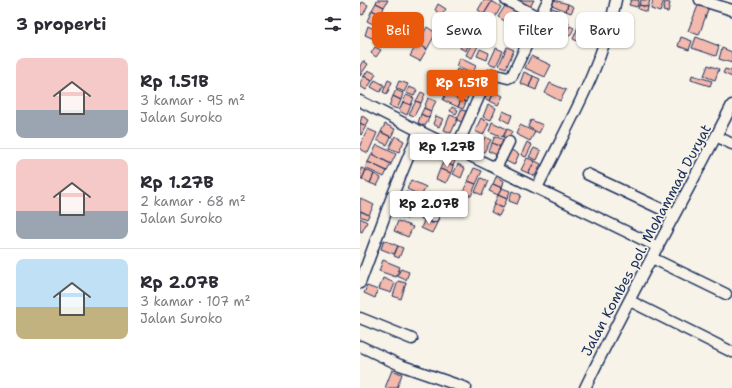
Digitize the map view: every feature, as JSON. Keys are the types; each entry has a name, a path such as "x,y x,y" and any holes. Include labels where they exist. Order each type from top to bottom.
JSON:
{"street":[{"path":"506,0 529,12"},
{"path":"543,12 548,0"},
{"path":"537,188 588,83 608,32 616,0"},
{"path":"700,0 732,10"},
{"path":"456,149 488,76 492,74 508,78 512,76 526,48"},
{"path":"360,101 658,247"},
{"name":"Jalan Kombes pol. Mohammad Duryat","path":"585,388 608,340 731,109"},
{"path":"360,283 391,199 419,131"},
{"path":"716,136 732,144"},
{"path":"496,168 509,142"},
{"path":"587,174 674,215"},
{"path":"391,199 433,217"},
{"path":"652,258 726,294"},
{"path":"630,301 732,352"},
{"path":"360,318 412,339"},
{"path":"360,346 400,365 466,388"}],"building":[{"path":"377,0 388,0 384,7 376,3"},
{"path":"484,0 492,1 485,12 478,10"},
{"path":"521,0 534,0 530,7 520,2"},
{"path":"554,0 568,4 566,11 552,5"},
{"path":"631,0 639,0 637,7 629,5"},
{"path":"641,0 650,0 648,7 639,5"},
{"path":"653,0 664,0 660,12 651,9"},
{"path":"492,1 501,7 496,16 496,12 485,12"},
{"path":"362,2 368,5 363,15 360,14"},
{"path":"665,2 670,3 668,12 663,11"},
{"path":"376,3 384,7 382,12 376,12 372,10"},
{"path":"699,3 709,7 699,35 688,31"},
{"path":"438,4 446,9 444,12 438,12 435,10"},
{"path":"568,4 574,7 571,13 566,11"},
{"path":"639,5 648,7 647,12 638,9"},
{"path":"505,6 517,12 504,12 504,20 498,17"},
{"path":"549,7 564,12 550,12 547,11"},
{"path":"372,10 376,12 372,12 372,24 367,21"},
{"path":"368,26 372,28 372,38 365,35"},
{"path":"570,26 574,28 570,36 568,35"},
{"path":"427,27 432,30 432,40 427,49 424,48 424,32"},
{"path":"576,32 576,40 573,39"},
{"path":"681,37 692,41 689,50 678,46"},
{"path":"696,37 719,46 716,56 692,48"},
{"path":"374,48 381,50 376,57 371,53"},
{"path":"415,48 424,48 427,49 420,61 410,56"},
{"path":"460,48 467,48 466,51"},
{"path":"470,48 477,48 472,58 466,55"},
{"path":"496,48 503,51 496,66 489,63"},
{"path":"507,48 514,50 506,68 499,65"},
{"path":"722,48 732,52 732,63 719,59"},
{"path":"480,49 489,53 487,60 477,56"},
{"path":"531,56 551,65 545,77 525,68"},
{"path":"460,58 476,66 472,74 456,66"},
{"path":"363,61 368,64 360,76 360,66"},
{"path":"708,65 719,69 715,80 704,76"},
{"path":"457,69 478,79 475,86 454,76"},
{"path":"725,69 732,71 732,77 723,73"},
{"path":"368,70 376,74 372,81 364,76"},
{"path":"524,72 533,76 529,87 520,83"},
{"path":"692,75 712,81 710,86 691,80"},
{"path":"364,76 372,81 366,90 360,86"},
{"path":"533,76 540,79 536,90 529,87"},
{"path":"452,78 470,86 466,93 449,85"},
{"path":"375,80 384,85 380,92 371,87"},
{"path":"388,80 392,82 387,94 383,92"},
{"path":"399,81 408,84 404,92 396,88"},
{"path":"550,83 566,90 560,101 545,93"},
{"path":"450,85 469,94 466,102 446,93"},
{"path":"409,87 417,90 414,96 406,93"},
{"path":"486,88 494,92 490,101 482,97"},
{"path":"396,90 403,93 401,100 393,96"},
{"path":"421,92 425,94 421,103 416,101"},
{"path":"494,92 503,96 498,105 490,101"},
{"path":"446,93 461,100 458,107 443,100"},
{"path":"406,95 414,98 411,105 403,102"},
{"path":"393,96 401,100 397,109 389,106"},
{"path":"428,98 436,101 431,111 424,108"},
{"path":"461,100 466,102 463,109 458,107"},
{"path":"416,101 421,103 414,116 409,114"},
{"path":"403,102 411,105 407,115 399,111"},
{"path":"488,104 496,108 491,120 483,117"},
{"path":"452,107 458,110 456,114 450,111"},
{"path":"424,108 431,111 429,118 421,114"},
{"path":"461,110 466,111 462,122 457,120"},
{"path":"503,111 512,115 509,123 500,118"},
{"path":"421,114 429,118 425,126 418,123"},
{"path":"450,115 458,118 451,133 444,130"},
{"path":"362,116 369,120 366,126 360,123"},
{"path":"436,116 443,119 439,127 433,124"},
{"path":"481,118 489,123 483,135 475,131"},
{"path":"531,120 543,125 539,133 528,127"},
{"path":"492,122 507,129 503,137 489,131"},
{"path":"360,123 366,126 361,135 360,134"},
{"path":"385,124 395,129 391,137 381,132"},
{"path":"520,125 535,132 530,141 516,134"},
{"path":"368,129 377,133 368,153 360,149 360,145"},
{"path":"507,129 512,131 508,139 503,137"},
{"path":"381,132 391,137 387,145 377,140"},
{"path":"395,136 404,141 399,152 389,148"},
{"path":"495,136 506,141 503,148 492,143"},
{"path":"485,137 491,140 484,152 479,149"},
{"path":"527,142 532,145 526,157 521,155"},
{"path":"492,143 503,148 499,156 488,151"},
{"path":"377,145 396,154 391,164 372,154"},
{"path":"534,148 541,151 537,160 529,157"},
{"path":"509,149 519,154 514,165 504,160"},
{"path":"372,154 391,164 387,171 368,162"},
{"path":"446,154 456,158 453,166 443,162"},
{"path":"527,158 535,161 528,173 521,170"},
{"path":"535,161 541,164 535,176 528,173"},
{"path":"368,162 387,171 384,177 365,168"},
{"path":"443,162 453,166 451,173 440,169"},
{"path":"458,164 465,168 461,178 453,174"},
{"path":"361,168 366,170 362,179 360,178"},
{"path":"474,168 482,171 476,184 468,181"},
{"path":"440,169 451,173 446,183 436,179"},
{"path":"366,170 374,174 370,183 362,179"},
{"path":"374,174 381,178 377,186 370,183"},
{"path":"496,177 504,181 502,188 493,184"},
{"path":"481,178 488,181 482,195 475,192"},
{"path":"411,180 426,187 421,196 407,189"},
{"path":"468,181 476,184 471,196 463,192"},
{"path":"493,184 502,188 498,195 489,191"},
{"path":"502,188 510,191 507,199 498,195"},
{"path":"512,191 521,195 517,204 509,201"},
{"path":"406,192 422,199 418,208 402,202"},
{"path":"498,195 507,199 503,208 494,204"},
{"path":"360,198 374,205 369,215 360,211"},
{"path":"494,204 503,208 499,216 491,212"},
{"path":"398,206 410,211 407,219 395,214"},
{"path":"361,211 369,215 367,219 360,216"},
{"path":"360,218 367,222 362,232 360,231"},
{"path":"425,218 437,223 432,233 421,228"},
{"path":"398,221 413,227 408,237 394,231"},
{"path":"384,240 398,246 394,254 381,249"},
{"path":"398,246 403,248 399,258 394,256"},
{"path":"383,260 400,267 396,277 379,271"},
{"path":"401,269 409,272 406,280 397,276"},
{"path":"383,278 395,283 391,293 379,289"},
{"path":"398,281 406,283 401,299 393,296"},
{"path":"367,286 378,290 375,298 364,293"},
{"path":"392,370 402,374 397,388 385,388"}]}
